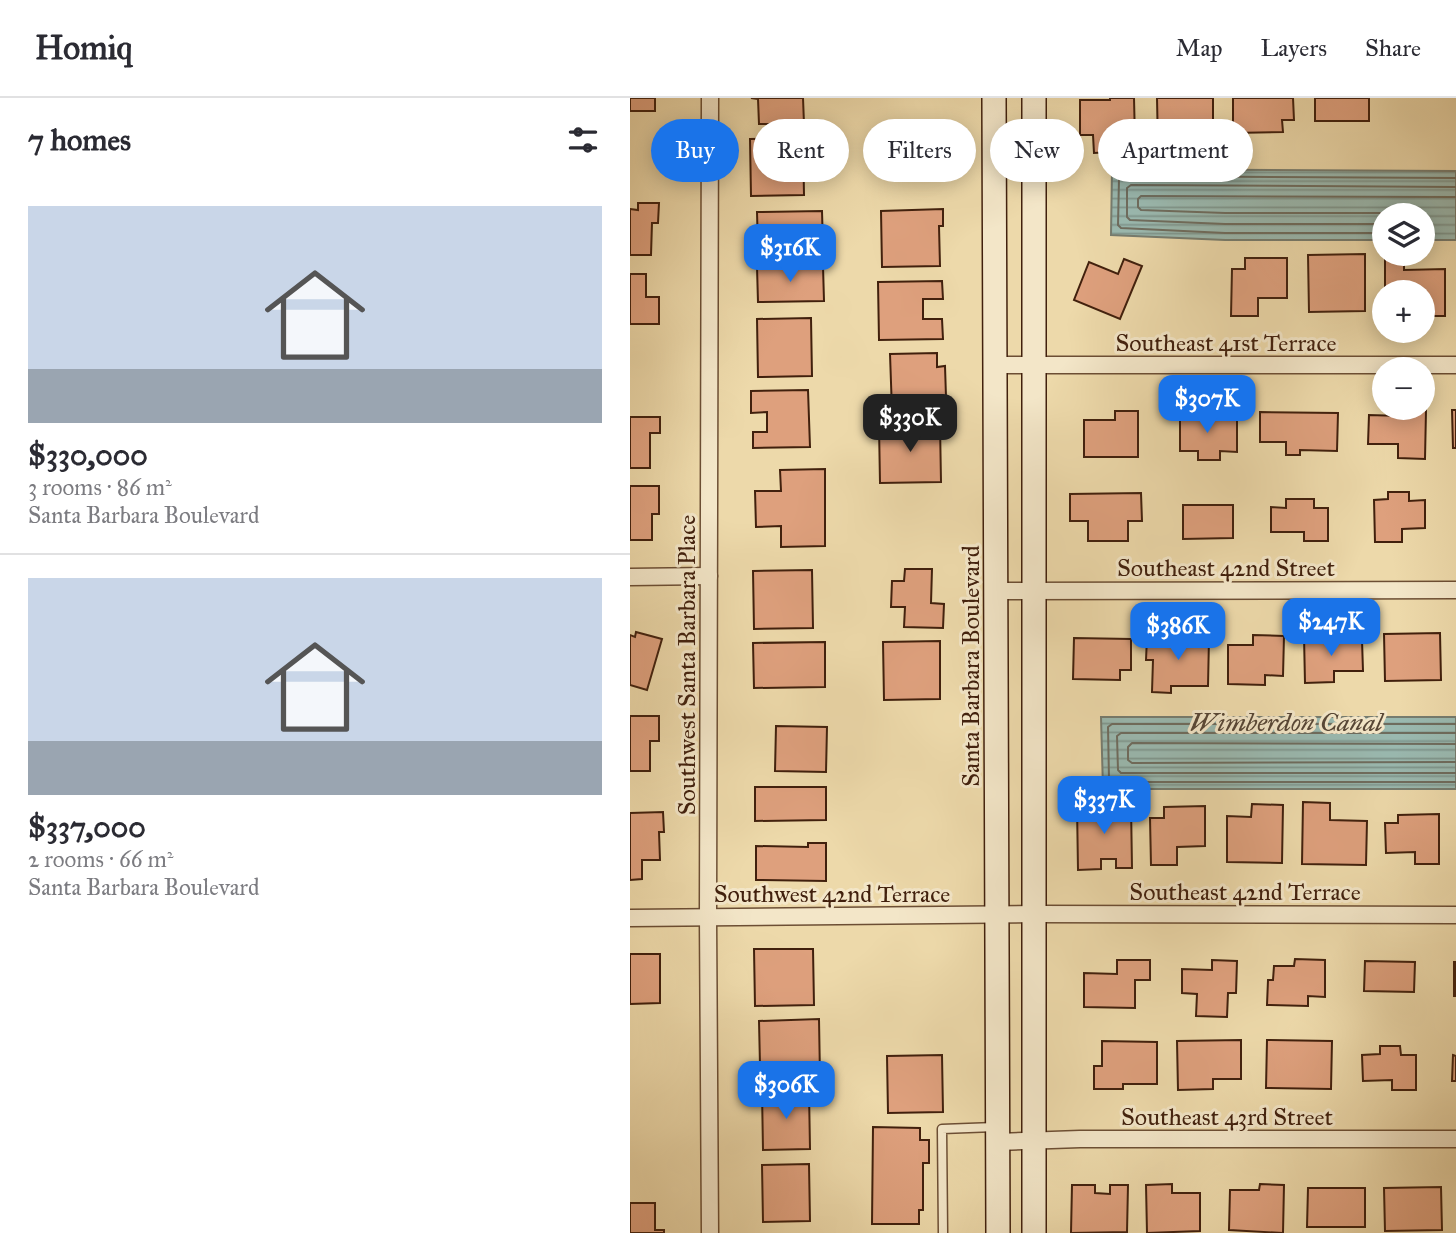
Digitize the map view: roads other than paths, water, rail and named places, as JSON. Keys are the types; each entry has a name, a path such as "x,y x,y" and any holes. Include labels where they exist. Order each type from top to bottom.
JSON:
{"main road":[{"name":"Santa Barbara Boulevard","path":"993,98 998,1233"},
{"path":"1034,98 1034,1233"}],"street":[{"name":"Southwest Santa Barbara Place","path":"710,98 710,1233"},
{"name":"Southeast 41st Terrace","path":"995,365 1456,365"},
{"path":"630,577 709,576"},
{"name":"Southeast 42nd Street","path":"997,591 1456,590"},
{"name":"Southwest 42nd Terrace","path":"630,918 1035,914"},
{"name":"Southeast 42nd Terrace","path":"1035,914 1456,915"},
{"name":"Southeast 43rd Street","path":"998,1134 1034,1140 1456,1139"}],"lane":[{"path":"943,1233 942,1129 998,1134"}],"water":[{"path":"1253,170 1456,171 1456,240 1435,240 1435,203 1372,203 1372,240 1225,240 1111,235 1112,182 1253,182"},
{"name":"Wimberdon Canal","path":"1101,717 1456,717 1456,789 1103,789"}]}
